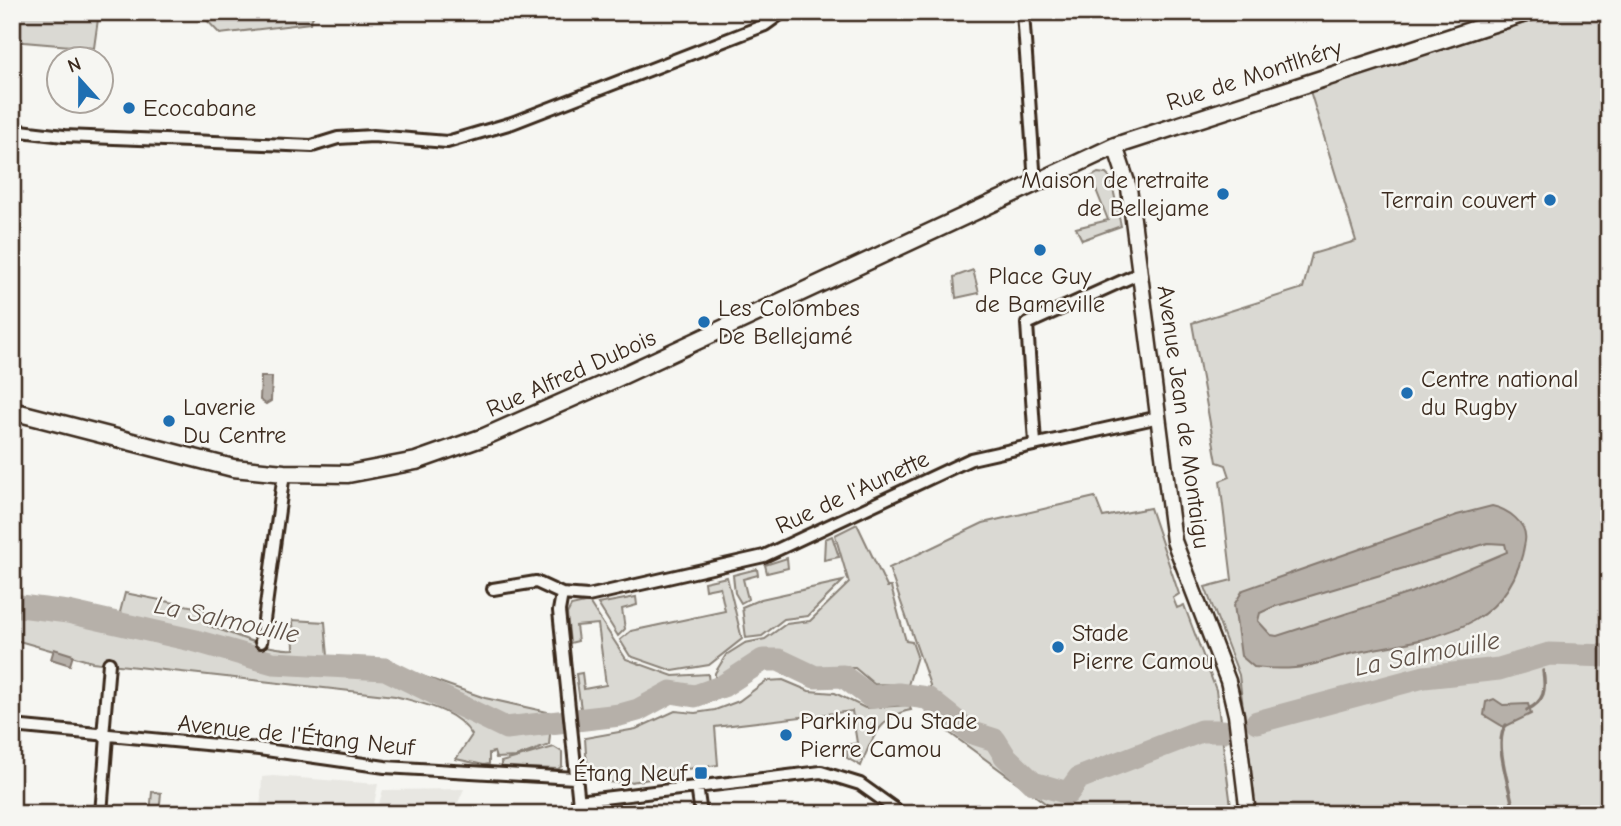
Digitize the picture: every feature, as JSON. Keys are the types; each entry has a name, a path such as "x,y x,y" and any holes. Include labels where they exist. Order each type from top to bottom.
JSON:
{"main road":[{"name":"Rue de Montlhéry","path":"1115,146 1528,12"},
{"name":"Rue Alfred Dubois","path":"12,411 233,468 284,473 348,474 386,469 484,437 613,380 1115,146"}],"street":[{"path":"12,130 64,136 312,146 338,138 373,136 425,143 447,142 512,123 765,25 783,12"},
{"path":"1023,12 1035,183"},
{"name":"Avenue Jean de Montaigu","path":"1115,146 1129,185 1174,541 1228,681 1248,814"},
{"path":"1035,443 1027,324 1140,273"},
{"name":"Rue de l'Aunette","path":"493,589 536,582 562,594 588,596 764,556 971,459 1159,417"},
{"path":"261,642 284,473"},
{"path":"562,594 559,611 580,814"},
{"path":"102,814 109,663"},
{"name":"Avenue de l'Étang Neuf","path":"12,726 259,749 385,767 554,779 575,778"},
{"path":"578,801 821,772 860,784 902,814"},
{"path":"697,786 701,814"}],"shaded area":[{"path":"12,12 99,12 94,46 12,41"},
{"path":"199,12 315,12 310,23 220,34"},
{"name":"Centre national du Rugby","path":"1560,12 1609,12 1609,814 1256,814 1239,675 1205,587 1232,580 1220,481 1230,477 1226,465 1217,462 1192,323 1303,288 1312,254 1356,241 1310,91"},
{"path":"1098,173 1106,174 1111,179 1121,226 1082,240 1076,228 1108,220 1091,177"},
{"path":"973,270 979,293 956,298 954,277"},
{"path":"261,377 272,377 271,401 266,404 260,400"},
{"name":"Stade Pierre Camou","path":"1095,497 1103,517 1150,508 1179,594 1173,598 1177,608 1184,605 1216,690 1232,814 1060,814 932,720 927,701 931,698 930,685 889,568 983,523"},
{"path":"1492,506 1515,518 1525,534 1517,572 1504,595 1486,613 1440,635 1352,653 1301,667 1254,667 1241,656 1234,605 1243,590 1457,515","holes":["1488,543 1505,544 1507,552 1410,593 1277,636 1271,635 1258,621 1260,613 1273,607"]},
{"path":"857,524 887,587 891,587 906,641 912,642 917,656 908,685 874,684 855,668 814,668 786,653 760,654 715,682 715,673 726,655 745,643 765,639 786,624 810,621 849,583 835,535"},
{"path":"832,536 839,557 824,560 825,539"},
{"path":"787,558 788,568 767,573 765,565"},
{"path":"757,569 758,575 743,579 748,599 741,603 735,593 733,575"},
{"path":"727,577 742,639 709,665 673,671 630,656 620,640 631,631 725,611 720,587 705,590 704,582"},
{"path":"843,581 808,616 784,619 762,636 746,638 742,607 761,599"},
{"path":"125,593 205,609 206,625 283,649 294,649 293,620 325,622 328,656 385,663 485,698 552,713 549,745 516,757 496,758 494,752 489,753 489,764 484,765 456,759 472,735 457,719 438,709 395,696 92,662 12,639 12,605 68,612 117,624"},
{"path":"636,597 637,605 622,609 625,629 618,636 598,604"},
{"path":"589,602 626,659 673,676 708,674 709,684 698,689 671,689 631,706 582,716 576,674 582,673 584,689 606,685 598,624 576,626 578,641 570,643 567,614 571,606"},
{"path":"54,649 73,655 70,665 51,659"},
{"path":"783,680 809,691 835,693 865,708 909,705 911,710 884,723 868,747 861,766 847,758 846,745 857,743 852,711 715,727 718,765 672,771 671,775 619,783 600,780 589,768 585,738 636,729 675,711 695,713 715,710 739,701 766,681"},
{"path":"1494,699 1503,705 1528,704 1531,714 1504,727 1484,715 1486,702"},
{"path":"554,747 562,752 562,766 558,769 501,767 501,762"},
{"path":"262,777 378,784 372,814 260,814"},
{"path":"464,789 457,805 464,814 376,814 383,790"},
{"path":"152,792 161,793 159,814 150,814"}],"waterway":[{"name":"La Salmouille","path":"12,605 68,612 196,641 273,663 385,669 506,728 620,715 638,710 671,692 695,696 723,686 763,660 779,660 815,677 843,676 871,697 898,694 927,698 970,732 995,740 1005,756 1033,783 1068,793 1079,778 1201,731 1223,731"},
{"name":"La Salmouille","path":"1257,722 1424,677 1499,669 1549,654 1609,656"},
{"path":"1527,710 1541,699 1543,671"},
{"path":"1506,725 1502,733 1502,755 1514,814"}],"place":[{"name":"Ecocabane","path":"129,108"},
{"name":"Maison de retraite de Bellejame","path":"1223,194"},
{"name":"Terrain couvert","path":"1550,200"},
{"name":"Place Guy de Bameville","path":"1040,250"},
{"name":"Les Colombes De Bellejamé","path":"704,322"},
{"name":"Centre national du Rugby","path":"1407,393"},
{"name":"Laverie Du Centre","path":"169,421"},
{"name":"Stade Pierre Camou","path":"1058,647"},
{"name":"Parking Du Stade Pierre Camou","path":"786,735"},
{"name":"Étang Neuf","path":"701,773"}]}
